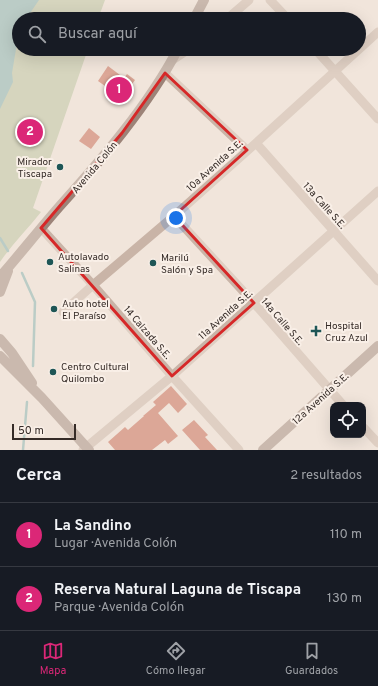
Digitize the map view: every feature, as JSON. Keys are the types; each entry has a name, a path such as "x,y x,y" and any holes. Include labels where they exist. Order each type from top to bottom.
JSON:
{"main road":[{"path":"198,12 204,0"},
{"name":"Avenida Colón","path":"0,277 122,133 165,73 174,56"},
{"path":"0,292 10,266"},
{"path":"0,334 42,398"},
{"path":"0,339 12,353"},
{"name":"12a Avenida S.E.","path":"262,450 378,346"},
{"path":"0,356 42,398 86,449"}],"street":[{"path":"234,12 249,0"},
{"path":"270,0 281,12"},
{"name":"10a Avenida S.E.","path":"366,43 378,32"},
{"path":"171,62 179,56"},
{"path":"322,56 378,119"},
{"name":"10a Avenida S.E.","path":"63,312 92,285 174,216 352,56"},
{"path":"165,73 247,150"},
{"name":"13a Calle S.E.","path":"256,143 378,281"},
{"name":"11a Avenida S.E.","path":"86,449 172,376 378,191"},
{"name":"14a Calle S.E.","path":"174,216 254,303 340,402"},
{"name":"14 Calzada S.E.","path":"41,228 239,450"},
{"path":"366,430 378,443"}],"highlighted area":[{"path":"165,73 247,150 174,216 254,303 172,376 41,228 122,133"}],"green space":[{"path":"0,0 105,0 101,12 12,12 12,56 86,56 33,208 41,212 0,262"}],"water":[{"path":"0,0 39,0 31,12 12,12 12,56 15,56 12,73 13,82 0,109"}],"building":[{"path":"108,66 124,78 127,74 135,80 122,98 98,81"},
{"path":"89,128 100,137 91,149 79,141"},
{"path":"171,386 187,404 178,413 169,403 158,413 178,436 168,444 165,440 152,450 115,450 108,442 125,427 128,430 144,416 156,405 153,402"},
{"path":"194,420 208,435 205,437 217,450 200,450 182,430"}],"waterway":[{"path":"0,238 8,251"},
{"path":"22,273 35,302 33,366"},
{"path":"23,450 27,402"}],"place":[{"name":"La Sandino","path":"119,90"},
{"name":"Reserva Natural Laguna de Tiscapa","path":"30,132"},
{"name":"Mirador Tiscapa","path":"60,167"},
{"name":"Autolavado Salinas","path":"50,262"},
{"name":"Marilú Salón y Spa","path":"153,263"},
{"name":"Auto hotel El Paraíso","path":"54,309"},
{"name":"Hospital Cruz Azul","path":"316,331"},
{"name":"Centro Cultural Quilombo","path":"53,372"}]}
